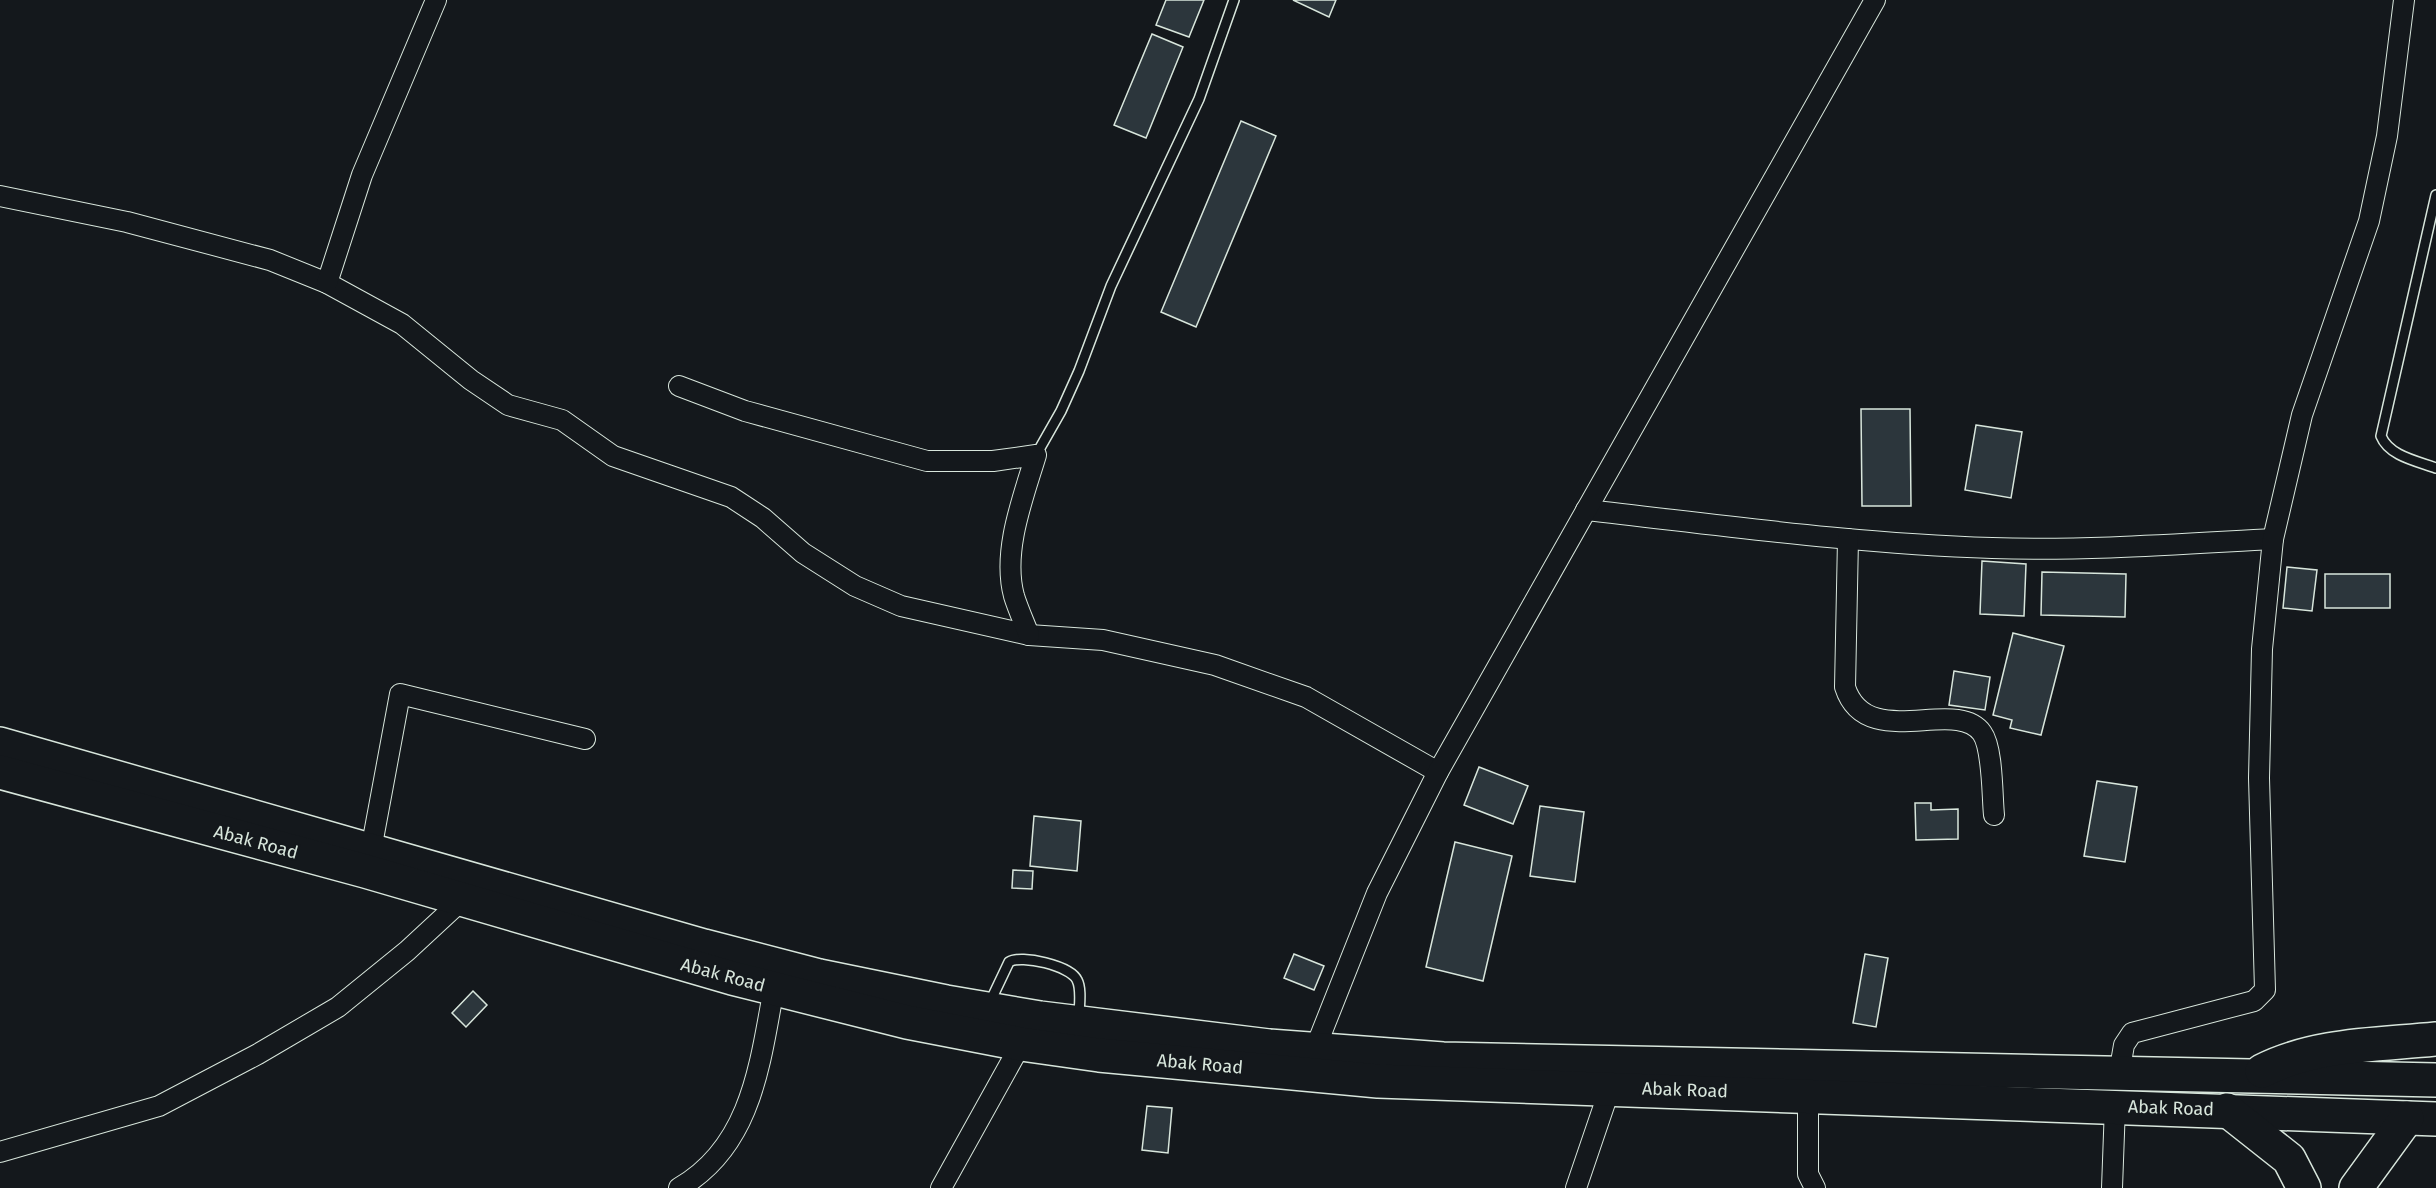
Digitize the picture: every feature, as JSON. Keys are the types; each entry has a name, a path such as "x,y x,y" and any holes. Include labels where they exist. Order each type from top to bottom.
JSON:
{"highway":[{"name":"Abak Road","path":"0,744 368,860 461,901 774,988 907,1022 1022,1044 1099,1055 1378,1081 2421,1118"},
{"name":"Abak Road","path":"0,772 368,860 819,976 987,1009 1079,1023 1269,1046 1443,1059 2436,1080"},
{"path":"2251,1077 2288,1058 2324,1050 2436,1040"},
{"path":"2226,1110 2289,1159 2304,1188"},
{"path":"2356,1188 2421,1118"}],"street":[{"path":"327,283 362,175 436,0"},
{"path":"1315,1049 1377,893 1438,772 1875,0"},
{"path":"2119,1074 2124,1045 2132,1033 2254,1001 2265,990 2259,778 2262,649 2273,539 2302,415 2369,221 2387,136 2404,0"},
{"path":"0,196 127,222 259,257 327,283 402,324 471,380 508,405 562,420 613,456 731,497 763,518 803,553 855,586 901,606 1029,635 1103,640 1215,665 1306,697 1438,772"},
{"path":"679,386 745,411 927,461 993,461 1036,455 1020,510 1011,556 1014,594 1029,635"},
{"path":"1586,510 1848,539 1992,548 2113,547 2273,539"},
{"path":"1848,539 1845,687 1849,699 1857,709 1876,719 1955,721 1973,725 1983,734 1988,752 1994,815"},
{"path":"368,860 400,694 585,739"},
{"path":"0,1152 159,1106 258,1054 338,1007 407,951 461,901"},
{"path":"679,1188 691,1181 725,1150 742,1118 760,1065 774,988"},
{"path":"941,1188 1022,1044"},
{"path":"1576,1188 1610,1088"},
{"path":"1808,1095 1808,1173 1815,1188"},
{"path":"2112,1188 2115,1106"}],"lane":[{"path":"1036,455 1061,411 1079,371 1111,286 1199,99 1234,0"},
{"path":"2436,195 2381,436 2385,445 2394,452 2436,468"},
{"path":"987,1009 1008,962 1012,960 1037,961 1066,970 1078,981 1079,1023"}],"building":[{"path":"1166,0 1204,0 1189,37 1156,25"},
{"path":"1293,0 1336,0 1329,17"},
{"path":"1152,34 1183,47 1146,138 1114,125"},
{"path":"1241,121 1276,136 1196,327 1161,312"},
{"path":"1861,409 1910,409 1911,506 1862,506"},
{"path":"1976,425 2022,432 2011,498 1965,490"},
{"path":"1982,561 2026,564 2024,616 1980,614"},
{"path":"2287,567 2317,570 2312,611 2283,608"},
{"path":"2042,572 2126,574 2125,617 2041,615"},
{"path":"2325,574 2390,574 2390,608 2325,608"},
{"path":"2013,633 2064,646 2041,735 2010,728 2012,720 1993,715"},
{"path":"1954,671 1990,677 1985,710 1949,705"},
{"path":"1479,767 1528,786 1513,824 1464,805"},
{"path":"2097,781 2137,787 2125,862 2084,856"},
{"path":"1915,803 1931,803 1931,810 1958,809 1958,839 1916,840"},
{"path":"1540,806 1584,812 1575,882 1530,876"},
{"path":"1034,816 1081,821 1077,871 1030,866"},
{"path":"1455,842 1512,856 1483,981 1426,967"},
{"path":"1013,870 1033,871 1032,889 1012,888"},
{"path":"1294,954 1324,966 1314,990 1284,978"},
{"path":"1865,954 1888,958 1876,1027 1853,1023"},
{"path":"473,991 487,1005 466,1027 452,1013"},
{"path":"1147,1106 1172,1108 1168,1153 1142,1150"}]}
